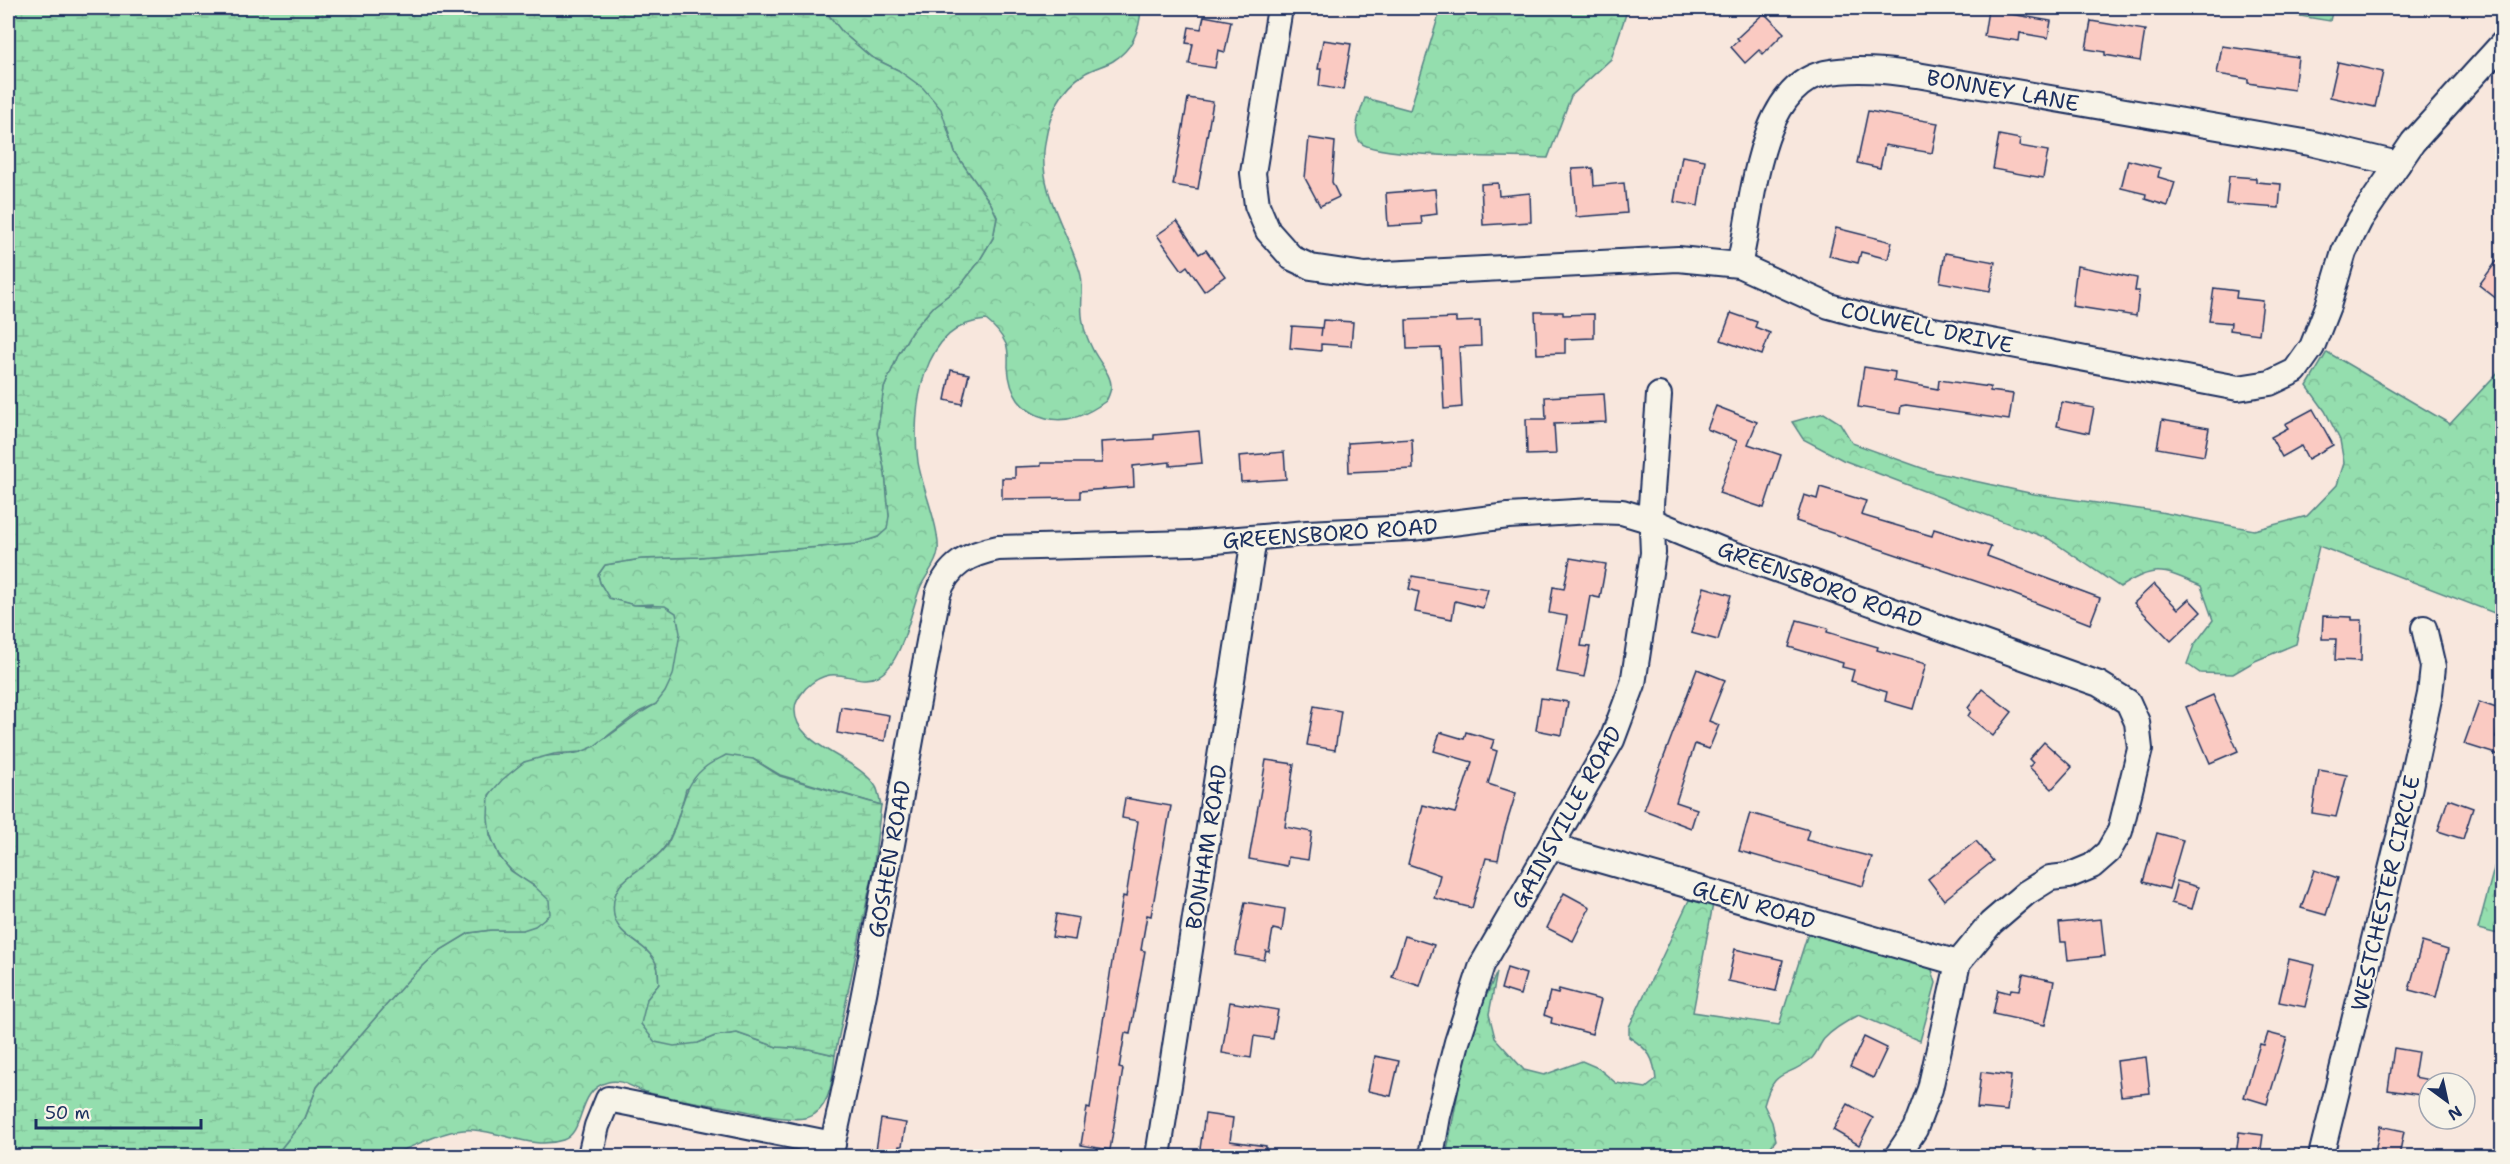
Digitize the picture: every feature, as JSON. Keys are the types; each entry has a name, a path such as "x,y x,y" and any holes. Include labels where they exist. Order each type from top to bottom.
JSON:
{"street":[{"name":"COLWELL DRIVE","path":"1280,8 1253,173 1257,205 1268,231 1292,258 1311,267 1365,276 1678,259 1739,265 1829,306 1876,319 2238,388 2270,383 2295,371 2312,347 2328,306 2344,252 2360,220 2413,142 2502,44"},
{"name":"BONNEY LANE","path":"1739,265 1755,180 1769,127 1786,98 1805,81 1824,73 1877,70 1917,75 2310,143 2398,164"},
{"name":"GAINSVILLE ROAD","path":"1431,1156 1438,1116 1457,1042 1482,965 1612,740 1633,684 1651,571 1652,487 1659,395"},
{"name":"GREENSBORO ROAD","path":"954,566 975,554 998,548 1141,546 1403,528 1508,516 1591,511 1622,512 2098,684 2128,702 2137,722 2140,749 2120,831 2108,852 2092,866 2068,876 2050,878 2026,893 1991,923 1958,963 1930,1089 1915,1129 1897,1156"},
{"name":"BONHAM ROAD","path":"1158,1156 1254,538"},
{"name":"GOSHEN ROAD","path":"832,1150 876,937 897,809 938,594 946,574 954,566"},
{"name":"WESTCHESTER CIRCLE","path":"2321,1156 2399,837 2430,694 2433,667 2424,628"},
{"name":"GLEN ROAD","path":"1551,846 1958,963"},
{"path":"590,1156 597,1126 608,1099 832,1150"}],"green space":[{"path":"8,8 823,8 843,33 871,57 898,70 923,88 941,109 955,153 991,204 997,217 993,238 978,263 960,286 934,306 912,331 899,353 884,388 877,433 885,474 889,516 887,529 878,537 856,544 699,557 641,559 605,565 598,575 609,598 634,605 665,606 676,613 680,633 673,675 656,704 639,712 593,747 581,752 554,754 524,762 502,780 489,795 490,835 499,856 511,871 534,886 549,900 550,914 535,926 523,930 469,933 439,951 408,980 317,1087 305,1118 275,1156 8,1156"},
{"path":"823,8 1141,8 1137,31 1126,51 1113,61 1084,74 1062,95 1049,123 1045,143 1045,177 1049,193 1080,272 1086,335 1111,383 1106,401 1070,419 1054,420 1037,415 1023,406 1014,393 1009,377 1007,347 992,325 986,320 964,325 947,337 934,353 925,373 919,396 916,441 920,472 934,519 938,551 920,588 905,636 893,661 878,676 861,679 827,676 806,688 796,703 797,721 804,732 815,742 868,777 877,789 881,805 780,775 753,759 686,789 666,845 659,855 624,881 614,900 616,923 627,936 654,958 657,966 659,984 647,999 698,1043 715,1036 737,1033 777,1047 809,1049 835,1055 831,1087 825,1102 815,1114 796,1119 667,1097 613,1081 598,1086 591,1093 570,1136 552,1143 530,1142 485,1131 462,1130 441,1135 383,1156 275,1156 305,1118 317,1087 408,980 439,951 469,933 523,930 534,886 505,863 494,845 486,812 490,794 497,785 515,768 531,759 577,753 593,746 656,704 653,604 634,605 609,599 598,575 605,565 641,559 699,557 855,544 878,537 889,516 885,474 877,433 884,388 899,353 912,331 934,306 960,286 978,263 993,238 997,217 991,204 955,153 948,127 898,70 871,57 843,33"},
{"path":"1441,8 1628,8 1611,59 1571,96 1548,158 1418,154 1371,147 1360,142 1356,132 1365,98 1410,110"},
{"path":"2253,8 2333,8 2330,21"},
{"path":"2327,352 2450,424 2502,368 2502,616 2319,546 2296,644 2255,661 2233,674 2200,673 2187,664 2194,645 2213,620 2201,586 2169,573 2152,572 2120,587 2049,539 1843,460 1803,439 1792,422 1824,413 1840,423 1852,443 1933,472 2034,494 2160,512 2254,530 2307,516 2337,485 2344,463 2340,440 2325,411 2307,386"},
{"path":"726,755 753,759 780,776 881,805 873,872 835,1055 809,1049 777,1047 737,1033 715,1036 698,1043 674,1046 655,1042 641,1024 647,999 659,984 658,970 654,958 628,936 617,923 614,915 614,901 617,891 623,882 666,846 689,786 695,777 708,765"},
{"path":"2502,838 2502,935 2478,929"},
{"path":"1689,900 1713,904 1693,1012 1779,1025 1809,930 1924,964 1932,970 1936,983 1920,1041 1859,1015 1836,1029 1824,1039 1811,1059 1782,1075 1772,1084 1764,1105 1772,1122 1776,1140 1763,1156 1446,1156 1469,1034 1497,972 1489,1014 1495,1038 1524,1070 1544,1075 1582,1061 1598,1068 1616,1083 1646,1088 1656,1080 1652,1060 1646,1050 1629,1037 1629,1027"}],"building":[{"path":"1988,10 2051,21 2048,38 2020,33 2019,41 1984,36"},
{"path":"1764,13 1784,33 1763,54 1759,50 1745,63 1731,47 1739,40 1737,38"},
{"path":"1204,16 1231,21 1225,52 1218,50 1215,68 1189,64 1193,44 1186,43 1189,27 1201,29"},
{"path":"2091,21 2145,30 2140,61 2086,49"},
{"path":"1323,40 1351,44 1343,90 1319,86 1321,69 1318,69"},
{"path":"2222,46 2298,57 2294,90 2248,83 2248,79 2217,74"},
{"path":"2338,62 2383,72 2375,107 2330,97"},
{"path":"1188,98 1213,102 1198,189 1173,185"},
{"path":"1868,111 1938,123 1932,153 1885,145 1880,168 1857,163"},
{"path":"1999,135 2020,139 2019,146 2048,151 2043,178 1993,169"},
{"path":"1309,138 1335,142 1332,182 1339,197 1320,206 1305,178"},
{"path":"1682,156 1705,160 1698,206 1674,202"},
{"path":"2128,160 2160,168 2158,177 2175,182 2168,206 2145,199 2146,194 2121,188"},
{"path":"1593,168 1594,186 1624,183 1627,213 1576,217 1572,169"},
{"path":"2229,176 2256,178 2256,182 2281,184 2279,208 2226,204"},
{"path":"1498,183 1499,196 1530,193 1531,222 1483,225 1481,184"},
{"path":"1435,189 1437,214 1421,216 1422,224 1388,226 1386,193"},
{"path":"1177,221 1199,254 1206,250 1225,276 1204,291 1187,266 1182,270 1157,235"},
{"path":"1836,228 1892,242 1888,259 1861,252 1858,263 1829,256"},
{"path":"1945,253 1995,262 1990,291 1940,282"},
{"path":"2502,254 2502,303 2479,285"},
{"path":"2077,266 2137,278 2135,291 2139,291 2136,316 2072,306"},
{"path":"2214,288 2237,291 2236,298 2263,301 2259,334 2230,330 2231,323 2209,321"},
{"path":"1535,312 1563,312 1563,315 1594,314 1594,338 1565,339 1565,353 1537,354"},
{"path":"1731,313 1757,322 1755,327 1770,333 1762,355 1721,340"},
{"path":"1456,318 1456,322 1480,321 1481,346 1459,347 1462,407 1444,409 1441,348 1407,349 1406,320"},
{"path":"1323,320 1353,322 1351,346 1321,344 1321,351 1290,348 1292,326 1322,328"},
{"path":"1864,367 1895,372 1894,381 1938,389 1939,380 1990,387 1990,391 2013,394 2009,420 1906,405 1901,406 1900,414 1858,407"},
{"path":"951,370 969,374 962,404 945,400"},
{"path":"1604,394 1606,422 1554,424 1556,454 1527,455 1526,419 1546,419 1545,397"},
{"path":"2062,402 2094,408 2089,433 2057,426"},
{"path":"1716,406 1757,422 1748,444 1781,455 1764,508 1719,493 1737,441 1707,429"},
{"path":"2313,409 2333,445 2308,459 2301,446 2282,457 2271,437 2288,428 2285,424"},
{"path":"2162,420 2209,428 2204,456 2157,448"},
{"path":"1199,431 1202,463 1170,466 1170,462 1133,466 1134,487 1080,491 1080,498 1002,499 1002,478 1015,478 1015,467 1041,466 1041,463 1102,463 1101,442 1154,439 1154,435"},
{"path":"1412,439 1413,469 1349,472 1348,443"},
{"path":"1284,452 1286,479 1241,482 1239,456"},
{"path":"1820,487 1866,501 1861,515 1932,536 1934,529 1991,547 1987,556 2100,598 2090,624 2008,592 1796,521 1804,495 1817,499"},
{"path":"1570,558 1606,564 1600,598 1590,596 1581,646 1590,647 1584,677 1557,672 1567,616 1549,613 1553,587 1564,589"},
{"path":"1412,576 1488,589 1483,608 1455,601 1452,619 1415,612 1419,592 1409,589"},
{"path":"2154,584 2178,609 2189,599 2201,612 2171,641 2134,603"},
{"path":"1704,587 1731,595 1718,640 1691,633"},
{"path":"2323,616 2352,617 2352,620 2362,620 2361,661 2335,660 2336,639 2322,639"},
{"path":"1797,620 1828,628 1827,632 1878,647 1877,650 1926,664 1913,709 1885,701 1887,692 1851,681 1854,670 1842,667 1843,663 1789,647"},
{"path":"1697,669 1725,680 1709,721 1719,725 1709,749 1695,744 1676,802 1697,809 1691,828 1644,810"},
{"path":"1982,689 2012,712 1993,736 1968,716 1971,711 1968,708"},
{"path":"2213,695 2238,751 2210,763 2186,707"},
{"path":"1541,698 1568,702 1562,735 1536,730"},
{"path":"2479,702 2502,710 2496,737 2502,739 2499,755 2464,744"},
{"path":"1314,706 1341,711 1335,750 1307,745"},
{"path":"841,707 889,715 885,741 837,733"},
{"path":"1440,732 1464,739 1466,732 1494,740 1491,749 1497,751 1488,784 1516,793 1498,860 1486,858 1472,908 1434,898 1440,875 1408,864 1423,805 1455,813 1472,762 1434,751"},
{"path":"2044,742 2072,767 2052,789 2029,767 2033,763 2029,759"},
{"path":"1266,760 1294,764 1285,827 1312,832 1308,860 1288,857 1287,866 1249,859"},
{"path":"2319,770 2347,775 2336,817 2312,813"},
{"path":"1125,798 1171,806 1151,916 1147,915 1141,950 1145,951 1130,1034 1125,1033 1119,1068 1123,1069 1110,1150 1081,1145 1087,1108 1090,1109 1123,896 1126,897 1138,821 1122,818"},
{"path":"2448,799 2473,808 2463,839 2438,831"},
{"path":"1750,813 1809,830 1806,840 1872,857 1863,886 1739,851"},
{"path":"2157,833 2183,840 2169,889 2143,882"},
{"path":"1976,841 1993,861 1944,900 1928,879"},
{"path":"2314,870 2338,878 2326,915 2301,908"},
{"path":"2177,881 2198,887 2192,909 2171,903"},
{"path":"1564,893 1590,907 1573,941 1547,928"},
{"path":"1245,902 1285,909 1282,931 1273,929 1269,952 1266,951 1264,960 1235,955"},
{"path":"1056,914 1079,918 1075,940 1052,937"},
{"path":"2101,919 2105,956 2068,960 2066,942 2061,942 2059,923"},
{"path":"1405,936 1434,945 1420,986 1392,977"},
{"path":"2422,942 2448,950 2436,997 2409,990"},
{"path":"1735,949 1783,960 1776,991 1728,981"},
{"path":"2289,959 2315,965 2305,1007 2279,1002"},
{"path":"1507,968 1526,974 1520,995 1501,989"},
{"path":"2023,974 2054,981 2045,1025 1993,1014 1998,990 2010,993 2011,989 2020,990"},
{"path":"1559,989 1601,1000 1592,1034 1551,1023 1552,1018 1544,1015 1550,992 1558,994"},
{"path":"1230,1002 1278,1010 1273,1039 1254,1036 1251,1058 1222,1053"},
{"path":"2268,1033 2287,1038 2267,1104 2244,1097 2260,1044 2264,1045"},
{"path":"1864,1037 1887,1048 1873,1078 1850,1067"},
{"path":"2394,1048 2418,1052 2414,1077 2417,1078 2417,1094 2388,1090"},
{"path":"1375,1056 1399,1061 1391,1096 1368,1091"},
{"path":"2146,1057 2150,1093 2121,1096 2117,1061"},
{"path":"1981,1072 2011,1076 2007,1111 1977,1108"},
{"path":"1848,1104 1873,1118 1859,1145 1833,1130"},
{"path":"1205,1114 1233,1118 1230,1141 1266,1146 1265,1156 1199,1156"},
{"path":"881,1119 906,1123 898,1156 875,1156"},
{"path":"2380,1126 2404,1131 2399,1156 2375,1153"},
{"path":"2239,1132 2263,1135 2260,1156 2236,1156"}]}
